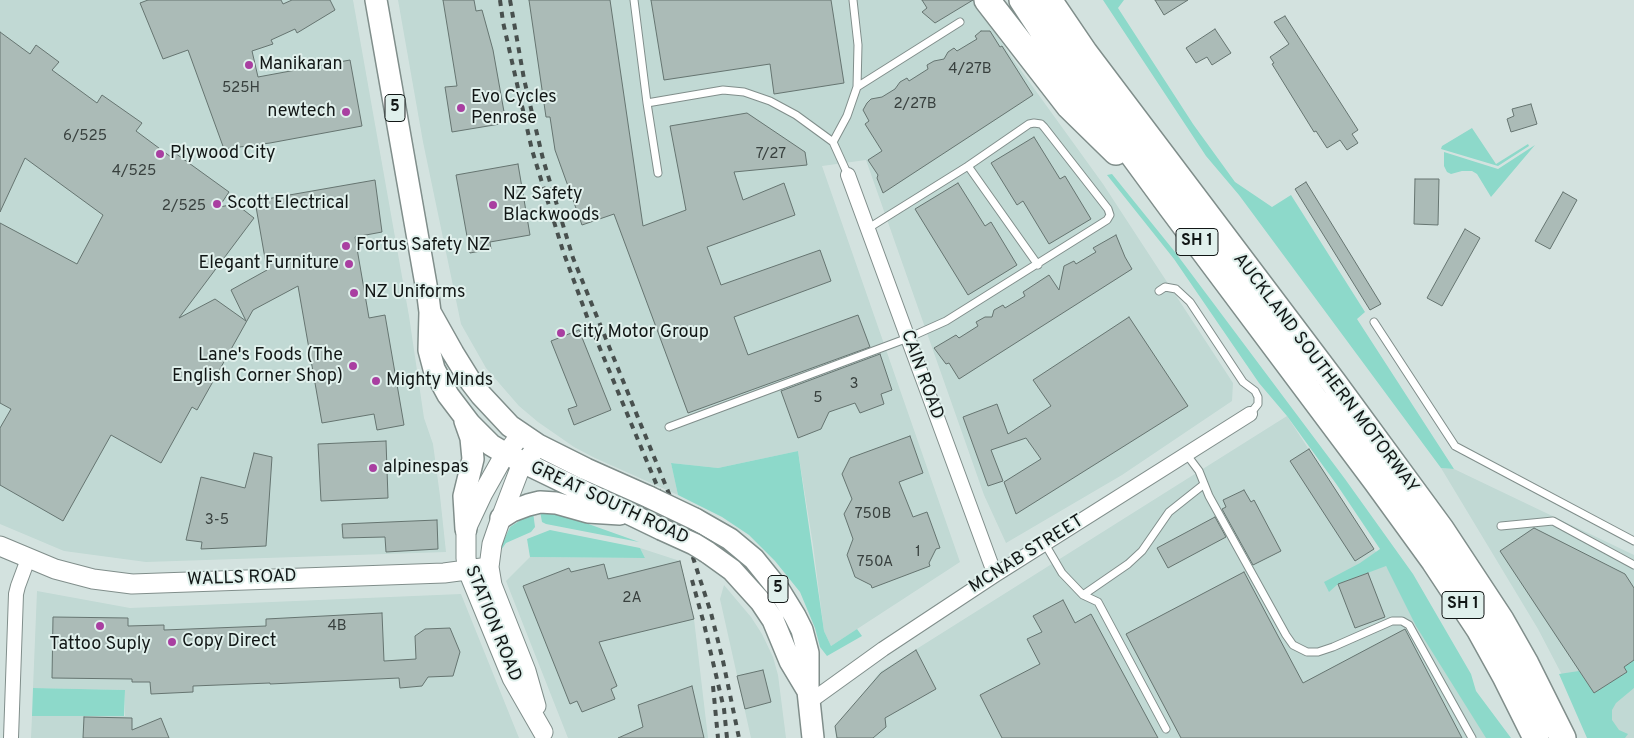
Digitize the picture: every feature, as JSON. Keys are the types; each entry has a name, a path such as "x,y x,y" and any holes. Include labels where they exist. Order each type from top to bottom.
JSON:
{"highway":[{"path":"987,0 1069,106 1171,207"},
{"name":"AUCKLAND SOUTHERN MOTORWAY","path":"1022,0 1047,38 1171,207 1434,561 1479,629 1536,738"},
{"name":"AUCKLAND SOUTHERN MOTORWAY","path":"1048,0 1085,53 1334,383 1441,529 1501,620 1526,664 1563,738"}],"main road":[{"name":"GREAT SOUTH ROAD","path":"376,0 430,312 429,350 434,369 448,395 465,418 491,445 515,459 688,541 732,570 761,602 772,620 808,697"},
{"name":"GREAT SOUTH ROAD","path":"430,312 471,382 499,415 530,439 586,469 714,529 754,559 783,595 795,616 806,644 808,697 813,738"},
{"path":"465,418 471,438 473,459 464,496 466,529"},
{"name":"STATION ROAD","path":"530,439 515,459 488,481 466,529 466,558 468,571 512,678 544,735"},
{"name":"STATION ROAD","path":"515,459 501,518 492,544 489,567 492,585 526,671 544,735"},
{"path":"501,518 520,508 540,502 556,503 588,512 628,514"},
{"name":"WALLS ROAD","path":"0,546 55,569 93,580 132,584 444,573 489,567"}],"street":[{"name":"CAIN ROAD","path":"848,175 995,575"},
{"name":"MCNAB STREET","path":"808,697 995,575 1188,455 1250,414"},
{"path":"11,738 16,603 18,586 28,558"}],"lane":[{"path":"634,0 658,173"},
{"path":"833,142 847,116 857,87 858,45 853,0"},
{"path":"857,87 960,22"},
{"path":"647,103 723,90 744,92 796,115 833,142 848,175"},
{"path":"669,427 908,338 946,321 1038,265 1107,220 1110,215 1108,209 1044,127 1037,123 1029,124 968,166 867,228"},
{"path":"968,166 1038,265"},
{"path":"1159,291 1165,287 1176,289 1190,302 1243,382 1255,391 1258,397 1258,404 1250,414"},
{"path":"1374,322 1454,446 1634,541"},
{"path":"1188,455 1293,645 1307,652 1318,652 1333,648 1392,621 1402,621 1409,625 1472,738"},
{"path":"1083,595 1128,564 1142,551 1169,512 1203,485"},
{"path":"1501,526 1553,521 1634,565"},
{"path":"1045,544 1062,573 1083,595 1098,602 1166,729"}],"shaded area":[{"path":"0,0 353,0 409,316 424,418 433,444 446,552 146,562 64,551 0,524"},
{"path":"398,0 973,0 1012,58 1103,184 1233,383 1232,401 1122,475 1006,543 984,495 866,160 822,166 960,562 831,646 824,631 798,451 718,468 671,463 678,495 574,447 519,406 486,368 461,324 423,142"},
{"path":"1287,416 1374,549 1504,738 836,738 835,729 880,672"},
{"path":"1441,468 1454,469 1634,555 1634,738 1595,738 1538,629"},
{"path":"640,548 680,561 694,619 708,738 568,738 506,581 530,557 645,558"},
{"path":"724,585 751,617 773,657 778,675 786,738 751,738 720,599"},
{"path":"37,591 130,608 461,594 519,738 31,738 32,716 125,716 125,690 33,688"}],"green space":[{"path":"1103,0 1124,0 1118,8 1193,124 1235,182 1272,207 1291,195 1365,312 1357,319 1454,469 1441,468 1239,195 1206,156"},
{"path":"1472,128 1496,164 1528,144 1529,146 1498,166 1441,149 1442,146"},
{"path":"1535,145 1491,197 1477,174 1472,171 1462,171 1451,174 1447,172 1444,166 1444,152 1498,169"},
{"path":"1112,174 1175,252 1345,479 1413,574 1471,674 1476,691 1511,738 1486,738 1416,626 1386,566 1338,584 1329,592 1324,582 1360,563 1380,549 1287,416 1259,383 1174,259 1107,175"},
{"path":"798,451 824,631 831,646 857,629 862,636 827,656 820,647 815,628 800,592 775,561 749,535 722,517 678,495 671,463 718,468"},
{"path":"540,511 566,516 639,542 546,524 542,522"},
{"path":"533,512 535,527 531,532 506,543 501,550 510,527"},
{"path":"550,530 640,548 645,558 530,557 527,539"},
{"path":"1634,660 1634,688 1616,703 1612,710 1612,720 1619,730 1628,734 1625,738 1587,738 1559,674 1579,671 1594,693 1627,672 1624,667"},
{"path":"33,688 125,690 124,716 32,716"}],"building":[{"path":"148,0 281,0 283,4 292,0 330,0 335,10 297,33 295,29 271,40 273,44 252,51 258,77 350,60 362,126 270,143 224,149 188,50 163,59 140,3"},
{"path":"443,0 474,0 476,11 482,10 493,50 506,123 452,132 445,87 457,86"},
{"path":"529,0 610,0 643,226 686,210 670,126 747,113 805,152 807,165 734,172 743,200 784,183 795,215 707,247 721,285 820,250 831,281 734,317 748,355 858,315 870,347 688,413 614,214 582,225 555,150 550,117 546,117"},
{"path":"651,0 831,0 844,83 774,94 770,64 664,80"},
{"path":"922,0 973,0 935,23 922,12 927,8"},
{"path":"1155,0 1188,0 1164,15"},
{"path":"1285,16 1358,130 1352,134 1358,143 1347,150 1340,140 1327,148 1316,131 1314,132 1272,64 1274,63 1270,57 1289,44 1274,22"},
{"path":"1215,29 1231,53 1212,65 1207,57 1196,63 1186,48"},
{"path":"981,31 990,31 1000,47 1002,46 1033,95 883,193 877,178 878,175 868,160 882,151 865,124 869,121 863,110 867,103 871,99 882,97 895,89 900,82 907,78 909,81 928,69 927,65 934,61 944,59 948,52 954,48 957,51 977,39 975,36"},
{"path":"0,32 30,54 36,45 59,62 52,70 97,103 102,95 142,123 136,131 171,157 175,153 229,192 219,207 236,204 254,218 179,318 215,299 246,321 231,290 267,270 255,201 375,180 382,232 355,237 369,318 385,315 404,425 377,430 374,414 322,423 298,286 253,310 197,410 192,407 161,463 111,435 63,521 0,485 0,428 11,409 0,403 0,223 77,264 103,215 25,158 0,212"},
{"path":"1531,104 1537,124 1511,132 1507,119 1514,116 1512,109"},
{"path":"1034,137 1060,179 1065,176 1091,219 1049,244 1023,201 1017,205 991,163"},
{"name":"NZ Safety Blackwoods","path":"518,164 530,235 490,242 491,249 470,253 456,175"},
{"path":"1415,179 1439,179 1438,225 1414,224"},
{"path":"1306,182 1381,304 1370,310 1295,189"},
{"path":"958,183 985,226 991,222 1017,265 968,295 915,209"},
{"path":"1563,192 1577,200 1550,249 1535,241"},
{"path":"1465,229 1480,238 1442,306 1427,298"},
{"path":"1116,235 1132,269 959,379 949,363 946,364 934,348 956,335 959,338 978,326 976,322 985,317 992,317 994,310 1003,305 1005,308 1025,296 1023,292 1049,275 1059,290 1064,266 1074,261 1076,264 1096,252 1093,248"},
{"path":"1129,317 1188,406 1016,514 1004,482 1041,459 1026,438 991,450 1003,481 988,486 963,417 997,404 1008,434 1051,406 1033,380"},
{"path":"579,330 611,410 574,425 568,409 577,406 551,341"},
{"path":"880,354 892,390 881,394 884,404 860,413 855,403 829,412 821,429 798,438 781,391"},
{"path":"910,436 923,473 899,482 913,517 927,512 940,548 936,549 929,563 930,566 872,588 871,585 855,577 847,555 853,539 844,514 852,499 842,474 850,458"},
{"path":"386,441 388,498 321,501 318,444"},
{"path":"1309,449 1374,549 1355,561 1290,461"},
{"path":"254,453 272,457 266,546 201,549 202,542 186,540 201,477 245,488"},
{"path":"1244,490 1251,502 1254,500 1281,551 1253,565 1222,509 1226,507 1223,500"},
{"path":"1215,517 1226,537 1168,568 1157,548"},
{"path":"437,520 438,549 386,552 385,537 343,538 342,524"},
{"path":"1534,528 1625,574 1634,588 1634,660 1624,667 1627,672 1594,693 1500,551"},
{"path":"680,561 694,619 599,642 617,686 611,689 615,699 582,712 577,701 570,704 523,586 569,568 571,572 604,564 608,579"},
{"path":"1244,572 1303,683 1405,629 1462,738 1181,738 1126,634"},
{"path":"1368,573 1385,617 1355,628 1338,584"},
{"path":"1063,600 1075,623 1091,614 1158,738 1002,738 980,695 1040,664 1027,639 1042,632 1033,616"},
{"path":"382,613 384,661 416,659 415,636 425,629 450,628 460,652 453,676 428,677 422,686 400,688 399,678 193,686 193,692 151,694 150,682 132,682 132,679 52,678 53,617 128,618 128,626 164,625 164,630 266,626 266,619"},
{"path":"916,650 936,689 885,718 886,727 873,738 837,738 835,726 881,673"},
{"path":"763,670 771,702 745,709 737,676"},
{"path":"692,686 704,738 618,738 643,727 638,705"},
{"path":"84,717 132,718 132,730 161,718 169,738 83,738"}],"railway":[{"path":"500,0 503,22 532,150 563,251 589,322 680,541"},
{"path":"510,0 524,79 543,159 573,258 685,533 711,613 739,738"},
{"path":"692,580 724,709 727,738"},
{"path":"713,686 718,738"}],"place":[{"name":"Manikaran","path":"249,65"},
{"name":"Evo Cycles Penrose","path":"461,108"},
{"name":"newtech","path":"346,112"},
{"name":"Plywood City","path":"160,154"},
{"name":"Scott Electrical","path":"217,204"},
{"name":"NZ Safety Blackwoods","path":"493,205"},
{"name":"Fortus Safety NZ","path":"346,246"},
{"name":"Elegant Furniture","path":"349,264"},
{"name":"NZ Uniforms","path":"354,293"},
{"name":"City Motor Group","path":"561,333"},
{"name":"Lane's Foods (The English Corner Shop)","path":"353,366"},
{"name":"Mighty Minds","path":"376,381"},
{"name":"alpinespas","path":"373,468"},
{"name":"Tattoo Suply","path":"100,626"},
{"name":"Copy Direct","path":"172,642"}]}
